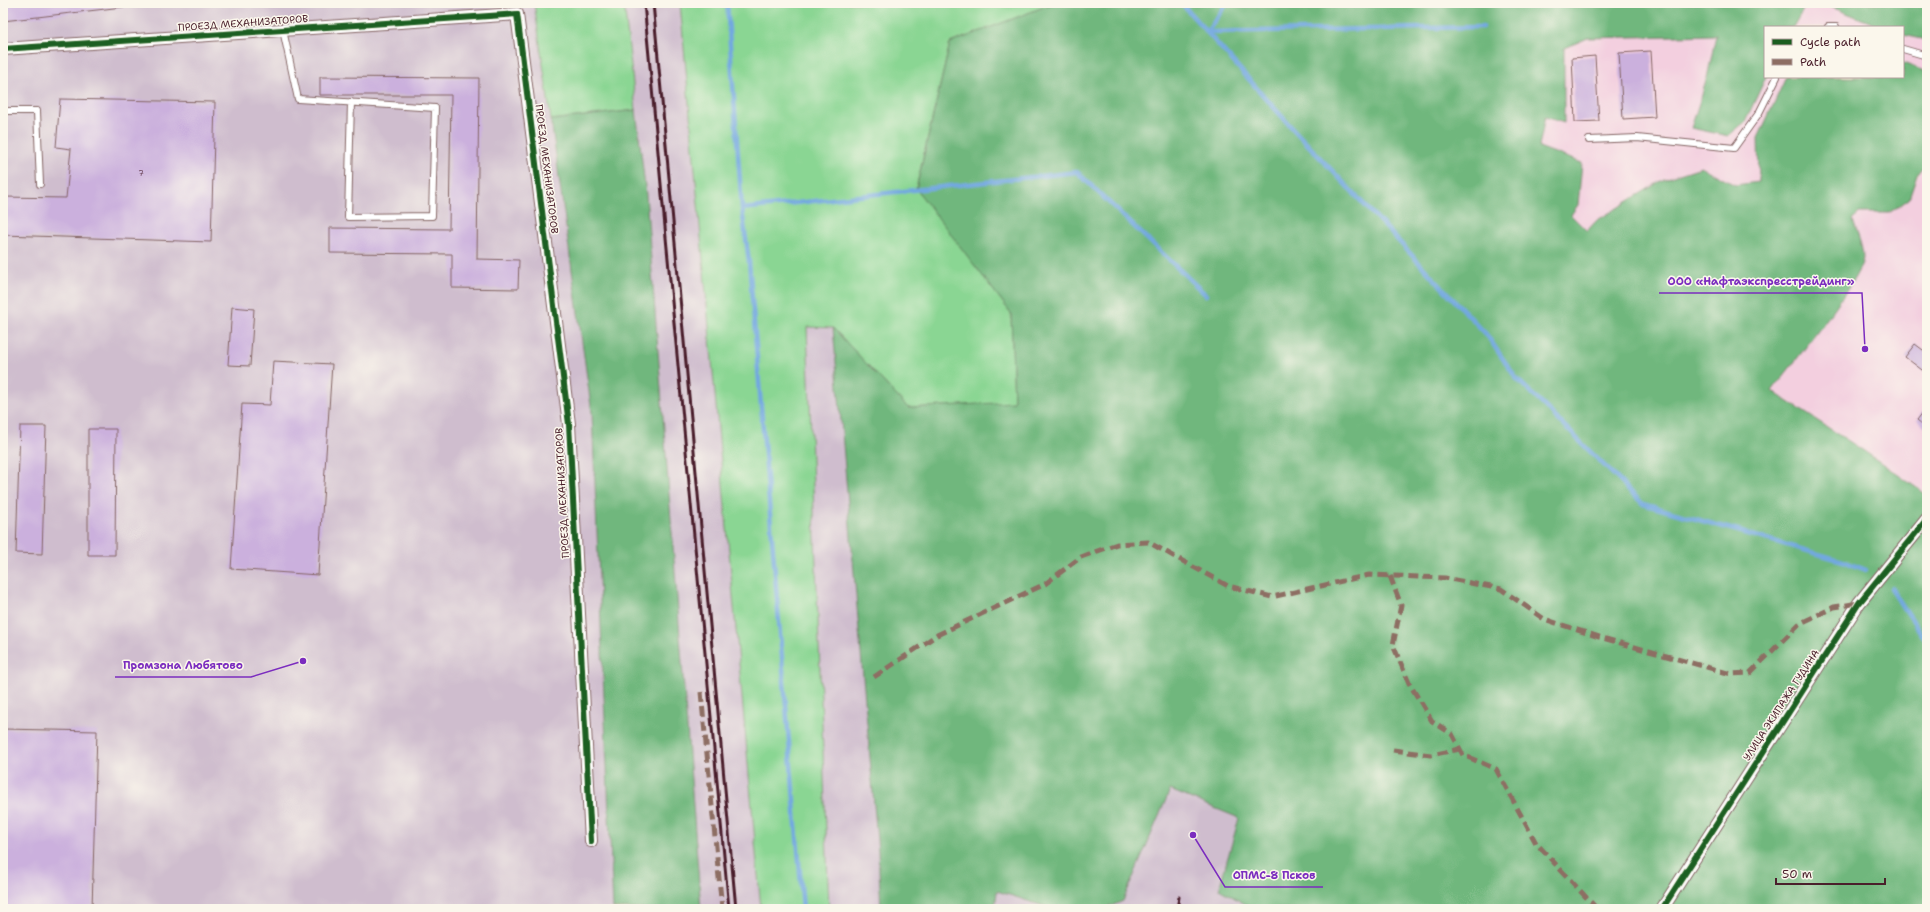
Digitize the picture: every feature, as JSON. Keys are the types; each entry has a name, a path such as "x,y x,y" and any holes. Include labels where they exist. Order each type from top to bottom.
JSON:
{"street":[{"name":"ПРОЕЗД МЕХАНИЗАТОРОВ","path":"3,49 517,14 569,424 590,841"},
{"name":"УЛИЦА ЭКИПАЖА ГУДИНА","path":"1662,909 1859,603 1927,519"}],"lane":[{"path":"283,30 298,99 351,102 435,108 432,216 348,217 351,102"},
{"path":"1904,49 1927,56"},
{"path":"1589,140 1637,138 1734,148 1759,113 1776,78"},
{"path":"3,111 36,111 40,184"}],"shaded area":[{"path":"3,3 534,3 592,413 613,909 3,909"},
{"path":"624,3 680,3 761,909 701,909 646,195"},
{"path":"1807,3 1821,3 1879,26 1794,26"},
{"path":"1717,35 1707,78 1745,122 1766,78 1786,78 1758,138 1759,182 1735,185 1701,167 1664,179 1596,221 1587,231 1571,215 1539,147 1545,116 1564,123 1564,48 1588,38"},
{"path":"1904,35 1927,40 1927,72 1904,63"},
{"path":"1927,163 1927,495 1864,451 1772,391 1835,307 1858,273 1863,259 1853,220 1859,213 1889,213 1909,199 1918,175"},
{"path":"807,327 833,328 878,851 881,909 829,909"},
{"path":"1170,790 1239,818 1219,889 1254,909 1104,909 1123,901"},
{"path":"997,891 1053,909 995,909"}],"green space":[{"path":"534,3 624,3 636,110 551,120"},
{"path":"680,3 1054,3 950,43 916,188 1011,313 1014,403 908,408 833,328 807,327 829,909 761,909"},
{"path":"1054,3 1807,3 1794,26 1764,26 1764,78 1766,78 1745,122 1728,136 1691,128 1707,78 1716,35 1588,38 1564,48 1564,123 1545,117 1539,147 1582,163 1578,205 1571,215 1587,231 1596,221 1664,179 1701,167 1735,185 1759,182 1758,138 1786,78 1904,78 1904,63 1927,72 1927,163 1917,175 1909,199 1889,213 1859,213 1853,220 1863,253 1860,268 1838,303 1772,391 1864,451 1927,495 1927,909 1254,909 1219,889 1239,818 1170,790 1123,901 1104,909 1053,909 997,891 995,909 881,909 878,851 833,328 908,408 1014,402 1011,313 916,189 950,43"},
{"path":"1821,3 1927,3 1927,40 1904,35 1904,26 1879,26"},
{"path":"636,110 646,195 701,909 613,909 592,413 551,120"}],"building":[{"path":"3,4 148,4 3,21"},
{"path":"1651,51 1655,117 1623,119 1619,53"},
{"path":"1595,56 1599,121 1575,122 1572,58"},
{"path":"320,77 479,78 477,259 519,260 518,289 452,288 452,254 330,253 330,228 449,229 451,95 320,95"},
{"path":"60,99 215,102 211,242 3,235 3,197 66,198 71,149 56,147"},
{"path":"232,307 254,309 250,366 228,365"},
{"path":"1915,344 1927,353 1926,373 1905,357"},
{"path":"273,361 332,364 318,575 231,569 242,404 270,405"},
{"path":"1927,407 1927,428 1917,420"},
{"path":"20,426 46,426 42,554 16,553"},
{"path":"88,429 116,429 115,555 88,555"},
{"path":"3,729 97,731 92,909 3,909"}],"waterway":[{"path":"727,3 742,209 1077,172 1206,295"},
{"path":"1181,3 1294,130 1486,334 1516,378 1643,504 1843,561 1866,570"},
{"path":"1207,32 1227,3"},
{"path":"1207,32 1483,27"},
{"path":"742,209 749,262 803,909"},
{"path":"1891,588 1927,642"}],"railway":[{"path":"644,3 729,909"},
{"path":"653,3 736,909"},
{"path":"1177,909 1179,897"}],"marked path":[{"path":"874,677 937,635 1045,584 1081,557 1117,544 1148,542 1228,586 1272,597 1369,575 1445,578 1501,589 1544,619 1599,637 1731,674 1750,673 1799,624 1834,607 1859,603"},
{"path":"1390,576 1401,605 1393,645 1409,683 1432,721 1452,734 1463,755 1496,769 1536,843 1597,909"},
{"path":"701,692 722,909"},
{"path":"1393,750 1431,755 1460,749"}],"cycle path":[{"path":"3,49 517,14 569,424 591,841"},
{"path":"1662,909 1859,603 1927,519"}],"place":[{"name":"ООО «Нафтаэкспресстрейдинг»","path":"1865,349"},
{"name":"Промзона Любятово","path":"303,661"},
{"name":"ОПМС-8 Псков","path":"1193,835"}]}
